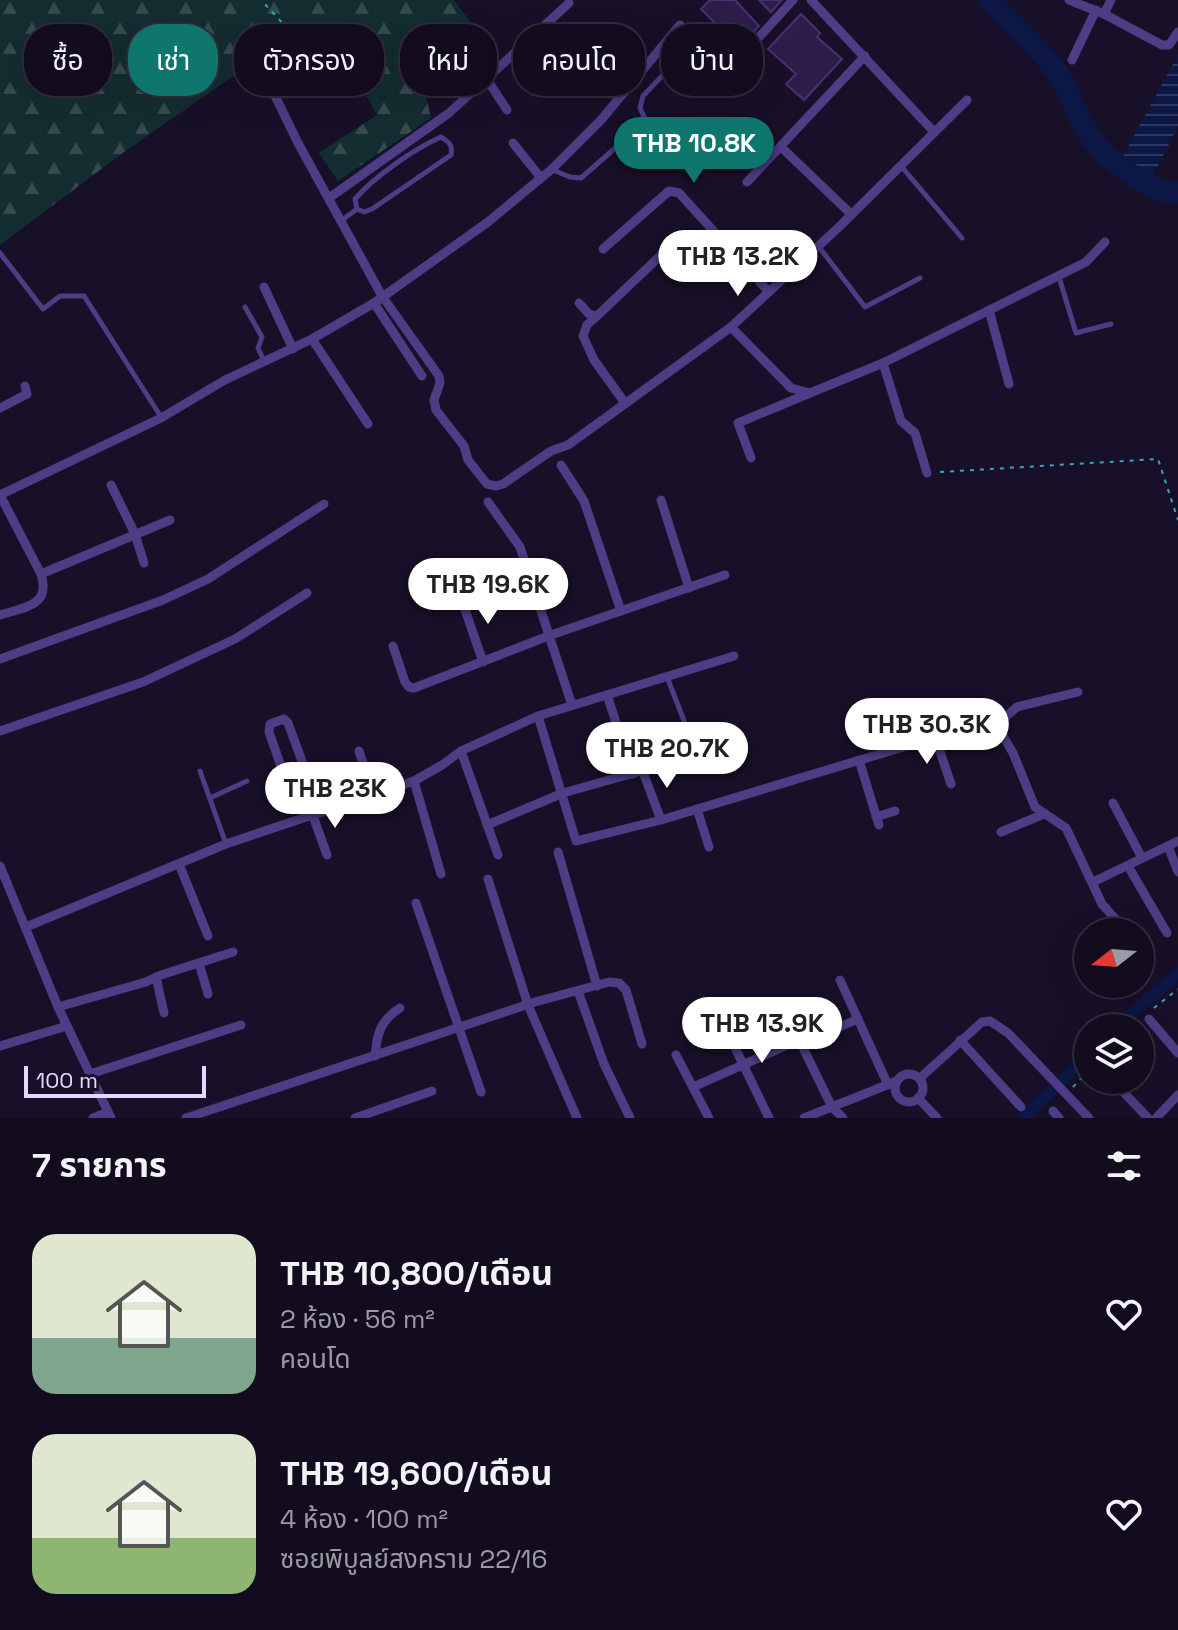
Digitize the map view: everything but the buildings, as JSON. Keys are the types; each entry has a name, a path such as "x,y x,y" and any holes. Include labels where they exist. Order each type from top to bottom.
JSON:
{"street":[{"path":"763,33 793,0"},
{"path":"811,0 934,132"},
{"path":"1069,0 1100,12 1162,45 1169,45 1178,32"},
{"path":"1072,60 1100,12 1111,0"},
{"path":"497,68 569,3"},
{"path":"0,615 33,604 42,598 45,586 0,495 161,418 225,380 312,339 378,299 488,222 552,169 601,120 661,48"},
{"path":"747,182 865,56"},
{"path":"497,95 507,110"},
{"path":"275,96 342,220 378,299 422,376"},
{"path":"329,198 449,113 467,96"},
{"path":"378,299 439,376 440,383 434,400 436,410 464,446 468,460 487,484 503,484 551,451 568,445 731,327 819,246 967,100"},
{"path":"513,143 541,178"},
{"path":"781,147 851,214"},
{"path":"603,249 669,191 679,193 769,292"},
{"path":"625,403 594,360 583,336 587,325 679,238"},
{"path":"751,458 738,423 883,363 1086,262 1105,242"},
{"path":"264,287 293,349"},
{"path":"579,303 589,314 599,314"},
{"path":"989,310 1009,384"},
{"path":"731,327 791,388 810,393"},
{"path":"312,339 368,424"},
{"path":"883,363 902,423 915,433 927,473"},
{"path":"0,408 27,394 25,386"},
{"path":"561,465 584,501 621,611"},
{"path":"111,485 135,534 144,563"},
{"path":"661,500 689,588"},
{"path":"488,502 520,547 572,705"},
{"path":"0,659 197,585 324,504"},
{"path":"41,574 170,520"},
{"path":"393,646 409,687 414,688 551,635 725,575"},
{"path":"0,731 143,682 235,639 307,593"},
{"path":"462,601 483,662"},
{"path":"26,927 226,844 414,781 461,751 538,716 734,656"},
{"path":"994,727 1017,707 1078,692"},
{"path":"607,695 638,773 661,820"},
{"path":"538,716 576,841 661,820 935,737 980,725 994,727 1013,753 1035,807 1066,828 1102,904 1114,918"},
{"path":"317,811 296,809 269,732 270,724 284,719 288,723 317,811 327,855"},
{"path":"935,737 951,784"},
{"path":"359,751 373,794"},
{"path":"461,751 498,855"},
{"path":"487,825 563,793 687,758"},
{"path":"859,760 878,821 895,811"},
{"path":"282,769 302,761"},
{"path":"414,781 441,874"},
{"path":"1113,803 1142,858"},
{"path":"697,809 709,847"},
{"path":"1001,832 1044,814"},
{"path":"1093,882 1178,841"},
{"path":"1168,846 1178,872"},
{"path":"558,852 597,986"},
{"path":"179,864 208,936"},
{"path":"0,866 58,1007 110,1115 93,1118"},
{"path":"1128,866 1167,933"},
{"path":"488,879 528,1005 577,1118"},
{"path":"416,903 481,1092"},
{"path":"58,1007 233,952"},
{"path":"199,963 208,994"},
{"path":"156,977 164,1013"},
{"path":"840,980 898,1096 908,1102 918,1098 923,1089 920,1078"},
{"path":"186,1118 528,1005 614,982 626,990 642,1044"},
{"path":"578,991 604,1064 630,1118"},
{"path":"782,1005 832,1107 843,1118"},
{"path":"375,1056 380,1027 400,1008"},
{"path":"693,1087 858,1019"},
{"path":"920,1078 982,1022 997,1023 1089,1118"},
{"path":"1154,1023 1178,1053"},
{"path":"90,1074 241,1025"},
{"path":"0,1046 67,1026"},
{"path":"725,1027 769,1118"},
{"path":"960,1040 1021,1107"},
{"path":"676,1055 709,1118"},
{"path":"804,1118 910,1074 920,1078"},
{"path":"355,1118 432,1091"},
{"path":"1125,1094 1148,1118"},
{"path":"1156,1118 1178,1095"},
{"path":"918,1098 937,1118"}],"lane":[{"path":"552,169 581,178 613,151 646,121 640,108 643,96 661,77"},
{"path":"441,137 449,142 451,155 372,209 364,212 357,209 355,199 370,184 429,142 441,137"},
{"path":"901,165 962,238"},
{"path":"342,220 357,209"},
{"path":"819,246 865,307 920,278"},
{"path":"0,253 43,309 60,296 84,296 161,418"},
{"path":"1058,276 1076,333 1111,324"},
{"path":"245,307 262,337 258,348 265,362"},
{"path":"667,677 688,731 696,735 717,729"},
{"path":"200,771 226,844"},
{"path":"210,798 247,781"}],"path":[{"path":"261,0 283,24"},
{"path":"927,473 1158,459 1178,520"},
{"path":"1150,1014 1178,989"}],"green space":[{"path":"0,0 454,0 472,24 400,24 400,96 426,96 431,118 338,181 319,153 377,115 367,96 384,96 384,24 234,24 234,76 218,87 218,24 128,24 128,96 205,96 0,245"}],"shaded area":[{"path":"1178,55 1178,126 1148,181 1120,161"}],"waterway":[{"path":"989,0 1053,67 1086,130 1098,146 1143,182 1178,192"},
{"path":"1132,1014 1178,973"},
{"path":"1023,1118 1074,1069"}]}
